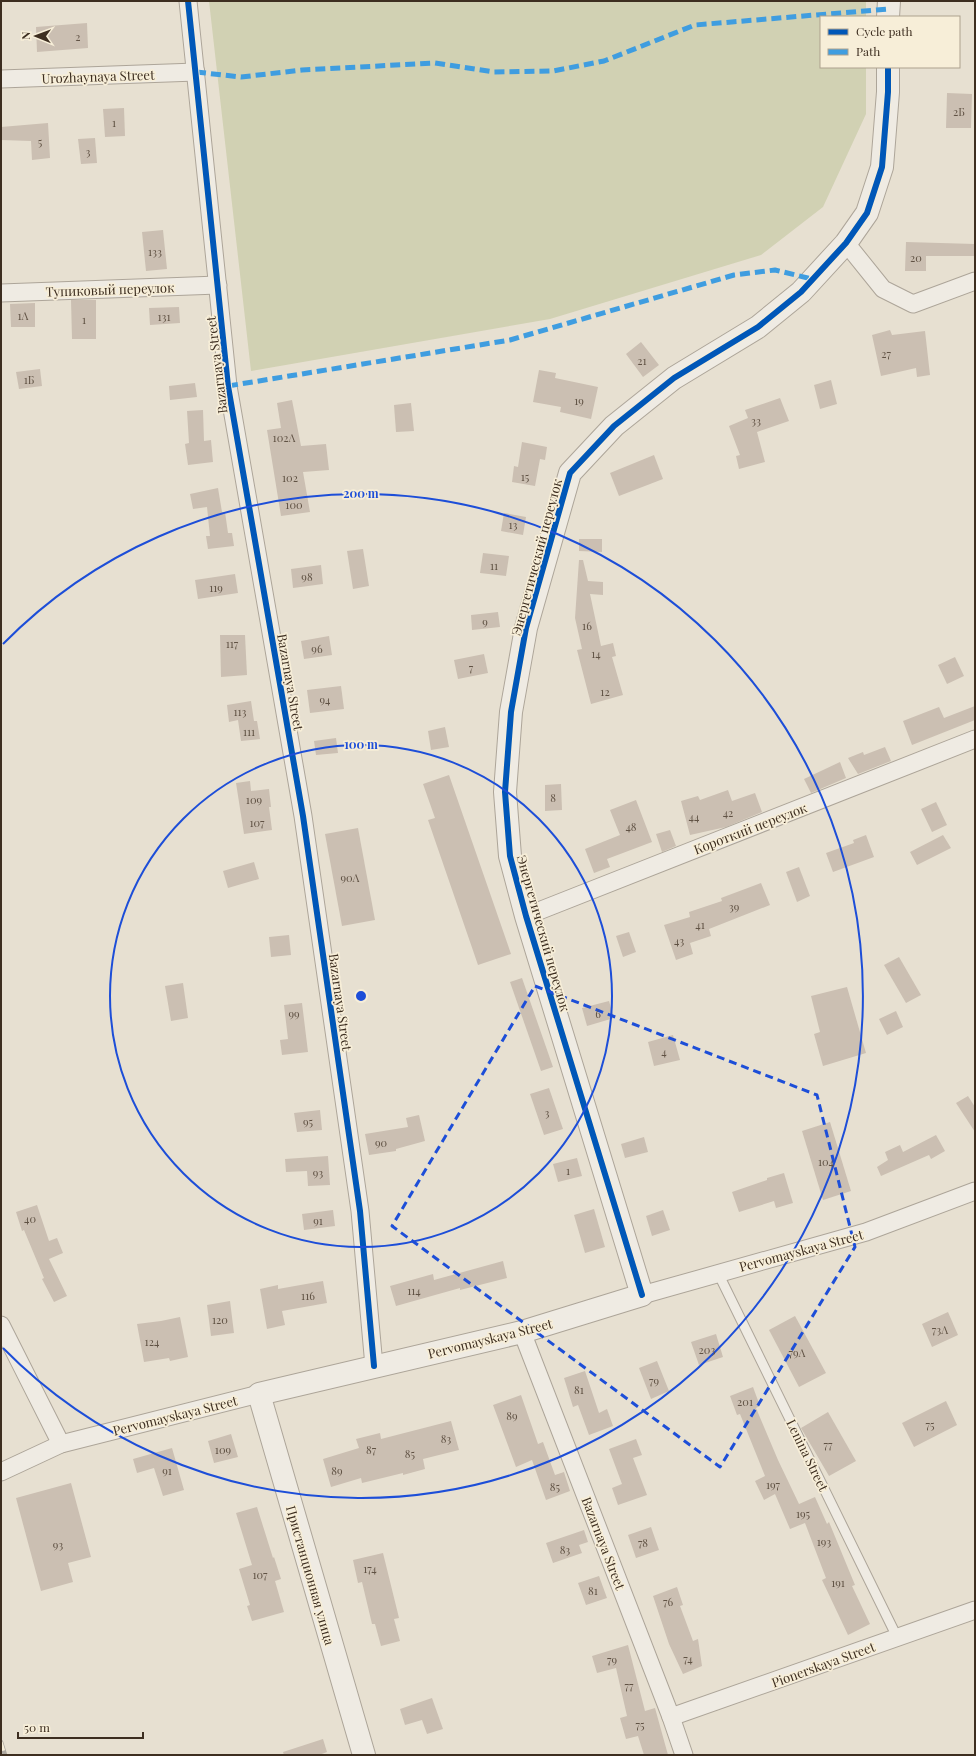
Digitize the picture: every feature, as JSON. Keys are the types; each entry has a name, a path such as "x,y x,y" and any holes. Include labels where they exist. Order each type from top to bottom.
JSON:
{"street":[{"name":"Bazarnaya Street","path":"188,1 228,386 303,816 360,1211 374,1366"},
{"path":"888,1 888,16"},
{"name":"Энергетический переулок","path":"642,1295 526,916 510,856 505,792 511,712 526,628 570,473 614,426 674,378 758,327 801,292 846,243 867,213 882,167 888,92 888,68"},
{"name":"Urozhaynaya Street","path":"1,79 196,72"},
{"path":"846,243 883,290 913,304 975,281"},
{"name":"Тупиковый переулок","path":"1,292 218,285"},
{"name":"Короткий переулок","path":"526,916 975,739"},
{"name":"Pervomayskaya Street","path":"1,1472 61,1444 374,1366 522,1332 642,1295 866,1232 975,1191"},
{"path":"1,1325 61,1444"},
{"name":"Bazarnaya Street","path":"522,1332 671,1717 684,1755"},
{"name":"Пристанционная улица","path":"259,1394 364,1755"},
{"name":"Pionerskaya Street","path":"671,1717 975,1610"}],"lane":[{"name":"Lenina Street","path":"718,1273 897,1637"}],"highlighted area":[{"path":"535,986 817,1095 855,1247 720,1467 392,1226"}],"green space":[{"path":"209,1 866,1 866,16 820,16 820,68 866,68 866,114 823,207 761,255 550,319 251,371"}],"building":[{"path":"87,23 88,48 37,52 36,27"},
{"path":"947,93 972,94 971,128 946,128"},
{"path":"124,108 125,136 105,137 103,109"},
{"path":"48,123 50,158 32,160 31,141 1,140 1,127"},
{"path":"95,138 97,163 81,164 78,139"},
{"path":"163,230 167,269 146,271 142,232"},
{"path":"906,242 975,244 975,256 926,256 926,271 905,271"},
{"path":"71,300 96,300 96,339 72,339"},
{"path":"35,303 35,327 11,327 10,304"},
{"path":"179,307 180,323 150,325 149,308"},
{"path":"890,330 892,335 925,331 930,375 917,377 916,368 881,376 872,335"},
{"path":"641,342 659,365 643,377 626,354"},
{"path":"40,369 42,386 19,389 16,372"},
{"path":"539,370 556,373 555,378 598,387 591,419 560,412 561,407 533,402"},
{"path":"831,380 837,404 820,409 814,385"},
{"path":"195,383 197,397 170,400 169,386"},
{"path":"780,398 789,421 757,432 765,462 739,469 736,456 740,455 729,426 748,418 745,410"},
{"path":"292,400 301,446 326,444 329,470 303,472 310,512 281,516 267,430 281,428 277,403"},
{"path":"411,403 414,431 396,432 394,405"},
{"path":"203,410 204,441 211,440 213,462 188,465 185,444 189,443 187,411"},
{"path":"522,442 547,447 545,460 540,459 535,486 512,482 514,466 518,467"},
{"path":"654,455 663,479 619,496 610,473"},
{"path":"218,488 222,512 225,512 228,533 232,533 234,546 208,549 206,536 210,536 207,507 193,509 190,494"},
{"path":"504,513 526,517 523,535 501,531"},
{"path":"579,539 602,539 602,552 579,551"},
{"path":"363,549 369,586 353,589 347,551"},
{"path":"483,553 509,556 506,576 480,573"},
{"path":"579,560 583,560 588,581 603,582 603,595 590,594 601,646 613,643 616,656 612,657 623,695 591,704 577,650 582,649 575,618"},
{"path":"321,565 323,584 293,588 291,569"},
{"path":"235,574 238,593 198,599 195,580"},
{"path":"498,612 500,627 472,630 471,615"},
{"path":"220,635 245,635 247,675 221,677"},
{"path":"329,636 332,655 304,659 301,641"},
{"path":"484,654 488,673 458,679 454,660"},
{"path":"955,657 964,676 947,684 938,665"},
{"path":"341,686 344,709 310,713 307,690"},
{"path":"251,701 254,721 257,721 260,739 241,741 238,720 229,722 227,705"},
{"path":"975,706 975,720 912,745 903,721 939,707 944,718"},
{"path":"445,727 449,747 431,750 428,731"},
{"path":"336,738 338,753 316,755 314,741"},
{"path":"885,747 891,761 858,774 848,758 863,752 864,755"},
{"path":"840,762 846,778 811,793 804,779"},
{"path":"449,775 511,954 478,965 428,820 435,818 423,784"},
{"path":"250,781 251,791 269,789 271,807 269,807 272,830 244,834 236,783"},
{"path":"561,784 562,810 545,811 545,785"},
{"path":"728,790 732,801 755,793 762,812 726,827 690,835 681,801 698,796 700,800"},
{"path":"636,800 652,842 607,859 610,867 594,873 585,849 620,835 610,810"},
{"path":"936,802 947,825 932,832 921,809"},
{"path":"358,828 375,920 342,926 325,834"},
{"path":"670,830 676,846 662,852 656,834"},
{"path":"866,835 874,857 833,872 826,853 854,843 853,840"},
{"path":"943,835 951,848 917,865 910,852"},
{"path":"254,862 259,879 228,888 223,871"},
{"path":"799,867 810,896 797,902 786,872"},
{"path":"761,883 770,905 709,929 711,936 690,943 693,954 676,960 664,925 690,917 689,912 722,901 721,898"},
{"path":"629,932 636,952 623,957 616,936"},
{"path":"289,935 291,955 271,957 269,937"},
{"path":"899,957 921,995 906,1003 884,965"},
{"path":"522,978 553,1067 541,1071 510,982"},
{"path":"183,983 188,1018 171,1021 165,986"},
{"path":"847,987 866,1053 823,1066 814,1034 820,1032 811,996"},
{"path":"609,1001 614,1018 587,1026 582,1008"},
{"path":"302,1003 308,1052 282,1055 280,1040 288,1039 284,1005"},
{"path":"896,1011 903,1027 887,1035 879,1019"},
{"path":"673,1035 680,1060 654,1066 648,1042"},
{"path":"549,1088 563,1129 544,1135 530,1094"},
{"path":"968,1096 975,1107 975,1132 956,1103"},
{"path":"320,1110 322,1130 297,1132 294,1113"},
{"path":"419,1115 425,1141 396,1149 396,1151 369,1155 365,1134 408,1127 406,1118"},
{"path":"830,1122 851,1191 823,1200 802,1131"},
{"path":"936,1135 945,1151 931,1159 929,1155 881,1176 877,1167 888,1160 885,1152 900,1145 903,1152"},
{"path":"644,1137 648,1152 625,1158 621,1144"},
{"path":"328,1156 330,1185 308,1186 307,1171 286,1172 285,1159"},
{"path":"577,1158 582,1176 558,1182 553,1164"},
{"path":"784,1173 793,1203 776,1208 774,1201 739,1212 732,1192"},
{"path":"37,1205 49,1241 57,1238 63,1253 49,1259 67,1296 54,1302 42,1279 44,1278 24,1230 22,1231 16,1212"},
{"path":"594,1209 605,1247 585,1253 574,1215"},
{"path":"333,1210 335,1226 304,1230 302,1214"},
{"path":"663,1210 670,1230 652,1236 646,1216"},
{"path":"503,1261 507,1278 460,1290 460,1288 396,1306 390,1286 433,1274 434,1280"},
{"path":"323,1281 327,1303 282,1311 285,1325 267,1329 260,1289 278,1285 278,1289"},
{"path":"230,1301 234,1333 211,1336 207,1305"},
{"path":"948,1312 958,1335 932,1347 922,1324"},
{"path":"795,1316 826,1373 799,1387 769,1330"},
{"path":"180,1317 188,1357 170,1361 169,1358 144,1362 137,1324"},
{"path":"716,1334 723,1357 699,1365 691,1342"},
{"path":"657,1361 669,1391 651,1399 639,1368"},
{"path":"585,1371 599,1413 607,1409 613,1426 589,1435 578,1405 573,1407 564,1378"},
{"path":"753,1387 760,1406 756,1408 799,1504 815,1497 827,1524 829,1522 855,1585 852,1586 870,1624 848,1635 822,1580 826,1578 805,1523 790,1529 775,1494 764,1500 755,1481 765,1476 740,1414 737,1415 730,1396"},
{"path":"521,1395 538,1444 543,1442 555,1475 564,1472 570,1491 546,1500 532,1460 516,1467 493,1405"},
{"path":"946,1401 957,1425 914,1447 902,1423"},
{"path":"828,1412 856,1461 829,1476 801,1428"},
{"path":"451,1421 459,1450 423,1459 425,1469 362,1483 361,1478 331,1487 323,1459 359,1448 356,1439 380,1433 381,1439"},
{"path":"231,1434 238,1457 214,1463 208,1441"},
{"path":"636,1439 642,1455 633,1458 647,1495 618,1505 612,1488 622,1484 609,1449"},
{"path":"172,1448 184,1490 163,1496 154,1468 137,1473 133,1459"},
{"path":"71,1483 91,1557 68,1563 73,1582 41,1591 16,1498"},
{"path":"257,1507 281,1579 275,1581 284,1612 252,1621 247,1606 250,1605 239,1569 252,1565 236,1513"},
{"path":"651,1527 659,1550 636,1558 628,1535"},
{"path":"584,1530 588,1542 579,1545 582,1553 553,1563 546,1543"},
{"path":"383,1553 399,1618 394,1619 400,1641 381,1646 375,1624 372,1624 362,1582 358,1583 353,1560"},
{"path":"599,1576 607,1598 586,1605 578,1583"},
{"path":"677,1587 683,1605 680,1606 693,1641 698,1639 702,1666 683,1674 669,1644 653,1596"},
{"path":"628,1645 645,1711 655,1708 668,1755 644,1755 638,1736 626,1739 620,1718 627,1716 616,1668 597,1673 592,1656"},
{"path":"432,1698 443,1729 427,1734 422,1720 405,1725 400,1709"},
{"path":"323,1739 327,1752 319,1755 284,1755 283,1752"}],"railway":[{"path":"1,1742 5,1755"}],"marked path":[{"path":"196,72 241,77 302,70 435,63 494,72 553,71 604,61 695,25 888,9"},
{"path":"228,386 510,340 734,275 775,270 812,279"}],"cycle path":[{"path":"188,1 228,386 303,816 360,1211 374,1366"},
{"path":"642,1295 526,916 510,856 505,792 511,712 526,628 570,473 614,426 674,378 758,327 801,292 846,243 867,213 882,167 888,92 888,68"}]}
